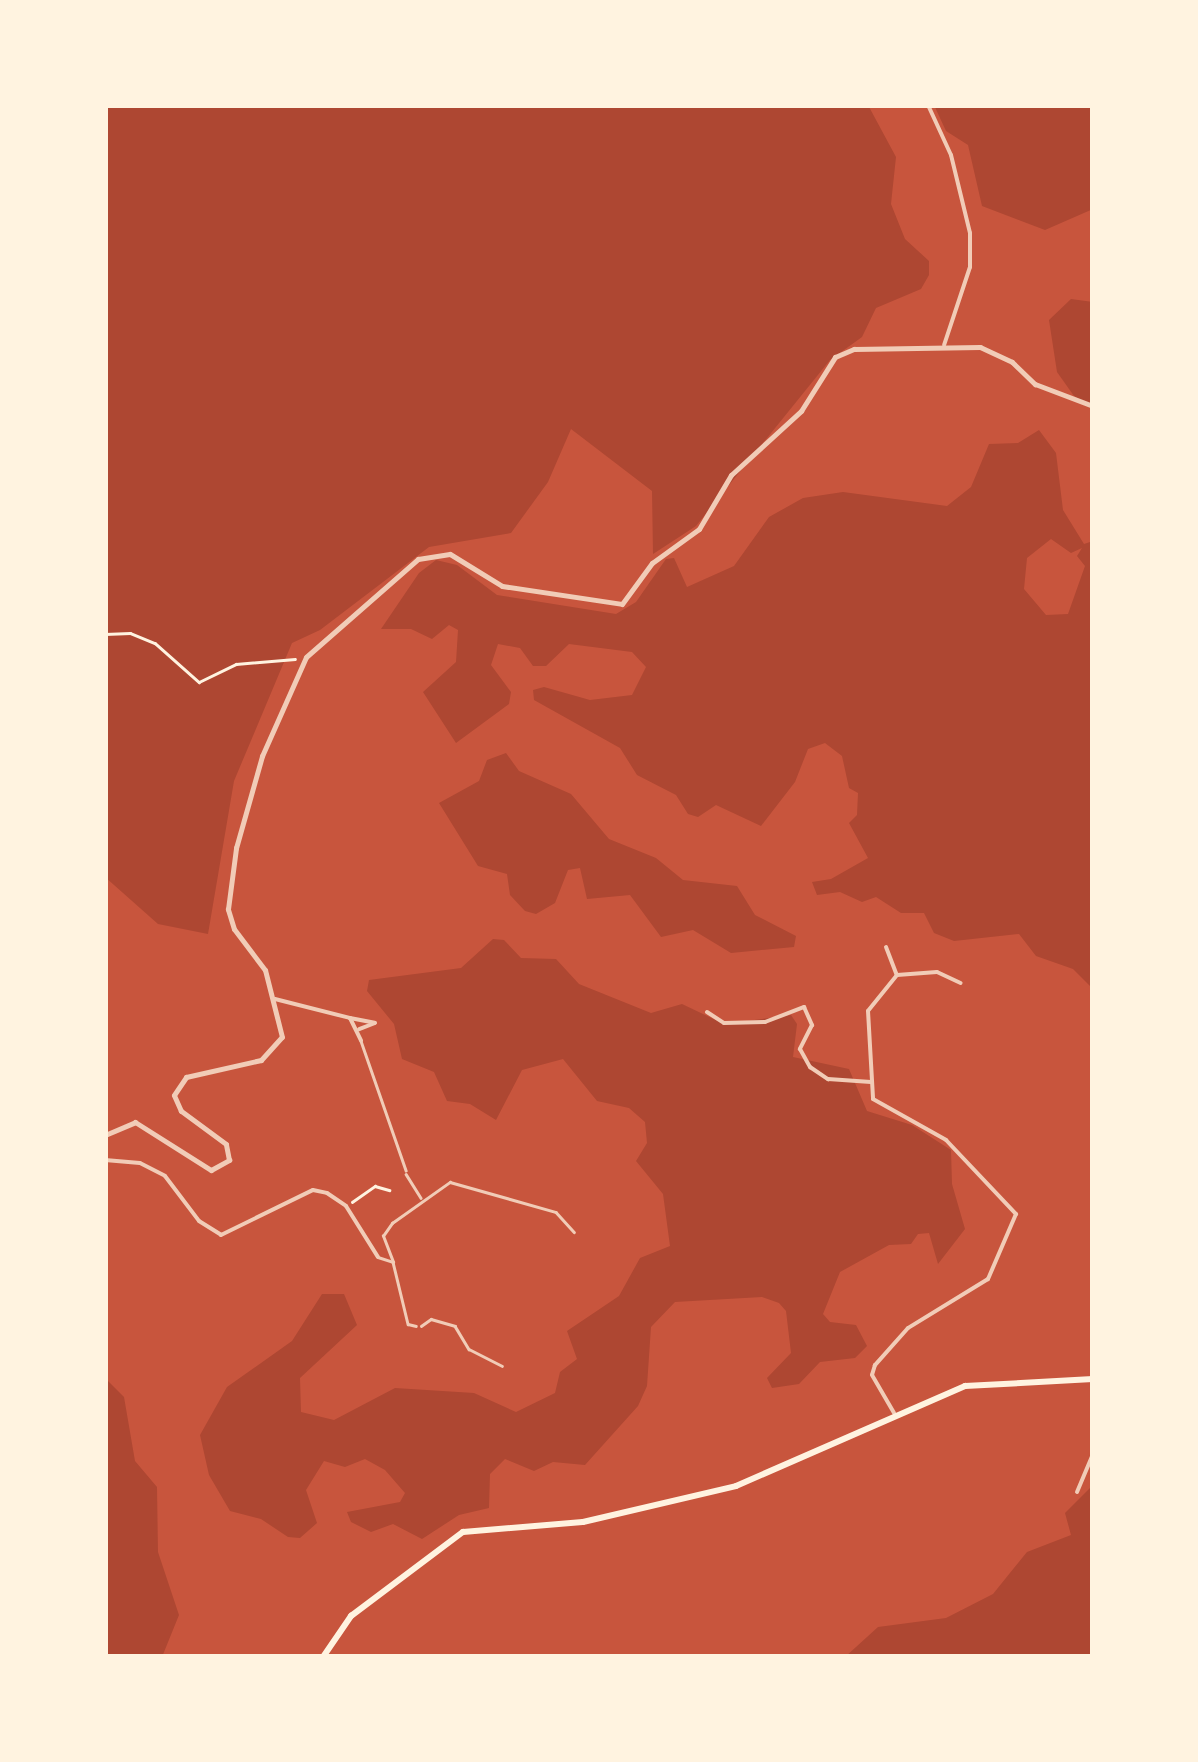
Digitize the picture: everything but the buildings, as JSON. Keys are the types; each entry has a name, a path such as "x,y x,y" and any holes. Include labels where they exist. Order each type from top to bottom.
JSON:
{"main road":[{"path":"322,1657 351,1616 463,1532 582,1522 736,1486 935,1395 992,1381 1093,1379"}],"street":[{"path":"928,105 952,155 970,232 970,267 944,345"},
{"path":"105,1135 134,1122 211,1170 223,1167 230,1156 226,1144 181,1111 176,1087 186,1076 271,1054 282,1037 276,999 265,970 234,929 227,900 262,756 304,660 418,558 440,552 455,555 502,586 622,604 652,563 699,530 731,476 801,411 835,357 854,349 980,347 1012,362 1034,384 1093,406"},
{"path":"886,947 897,975"},
{"path":"894,1413 872,1374 875,1365 908,1328 988,1280 1016,1214 946,1140 922,1122 878,1106 871,1082 868,1011 897,975 936,972 961,983"},
{"path":"276,999 376,1024 358,1028"},
{"path":"708,1012 724,1023 766,1022 804,1008 812,1025 800,1049 810,1067 828,1080 871,1082"},
{"path":"350,1018 361,1041"},
{"path":"105,1160 140,1163 165,1176 199,1220 221,1234 313,1190 346,1206 378,1256"},
{"path":"1077,1492 1093,1454"}],"lane":[{"path":"361,1041 406,1172 422,1199"},
{"path":"502,1366 469,1349 455,1326 431,1320 419,1326 408,1324 383,1236 399,1214 450,1182 556,1212 574,1232"},
{"path":"378,1256 393,1262"}],"path":[{"path":"105,634 130,632 155,643 200,682 236,664 304,660"},
{"path":"346,1206 375,1186 390,1190"}],"shaded area":[{"path":"105,105 868,105 896,157 891,204 905,239 929,261 929,275 921,289 876,308 862,337 830,360 696,526 653,554 652,491 571,429 548,482 511,533 429,547 320,630 292,643 234,781 208,934 158,924 105,877"},
{"path":"934,105 1093,105 1093,209 1045,230 982,206 968,145 946,131"},
{"path":"1071,299 1093,302 1093,407 1074,396 1057,372 1049,320"},
{"path":"1039,430 1056,453 1063,510 1084,544 1093,541 1093,989 1073,969 1036,956 1019,934 954,941 934,933 924,913 901,913 876,897 862,902 840,892 817,895 812,882 831,879 868,858 849,823 857,815 858,793 849,788 842,756 825,743 808,749 795,782 761,826 716,805 698,817 688,814 676,795 637,775 620,748 534,700 533,690 544,687 590,700 632,695 646,667 632,652 569,644 546,666 533,666 520,648 498,644 491,665 511,692 509,704 456,743 423,692 456,662 458,630 449,625 432,639 411,629 381,629 419,573 436,560 457,565 497,595 616,614 636,602 666,559 674,558 687,587 734,566 769,517 803,498 843,492 947,506 971,487 989,444 1018,443","holes":["1051,539 1071,553 1082,548 1077,556 1085,566 1068,614 1046,615 1024,589 1027,558"]},
{"path":"506,753 519,771 571,794 609,839 656,858 683,880 737,886 755,915 796,936 794,947 731,953 693,930 661,937 630,895 587,899 580,868 568,870 555,903 536,914 525,911 510,895 507,874 478,866 439,803 479,781 487,760"},
{"path":"493,939 504,940 521,958 556,959 579,984 651,1013 682,1004 724,1024 791,1015 797,1024 793,1057 849,1069 867,1111 912,1125 951,1150 952,1184 965,1229 938,1264 929,1233 918,1234 911,1244 889,1245 840,1272 823,1314 830,1322 856,1325 867,1346 855,1358 820,1362 799,1384 772,1388 767,1378 791,1353 786,1311 779,1303 762,1297 675,1302 651,1327 647,1386 638,1406 585,1465 553,1462 534,1471 505,1459 490,1474 489,1508 459,1515 422,1539 393,1524 371,1532 351,1522 347,1512 400,1502 405,1493 385,1470 365,1459 345,1467 324,1461 306,1490 317,1523 300,1538 288,1537 261,1519 230,1511 209,1475 200,1435 227,1387 292,1341 322,1294 344,1294 357,1325 300,1378 301,1412 334,1420 395,1388 474,1393 516,1412 555,1393 560,1372 577,1359 567,1331 619,1296 640,1258 670,1246 663,1194 636,1161 647,1143 645,1122 629,1108 597,1101 563,1059 522,1070 496,1120 470,1104 447,1101 434,1072 402,1059 394,1024 367,991 369,980 461,968"},
{"path":"105,1378 124,1397 135,1461 157,1487 158,1552 179,1615 162,1657 105,1657"},
{"path":"1093,1485 1093,1657 845,1657 878,1627 946,1618 993,1594 1027,1552 1071,1535 1065,1513"}]}
